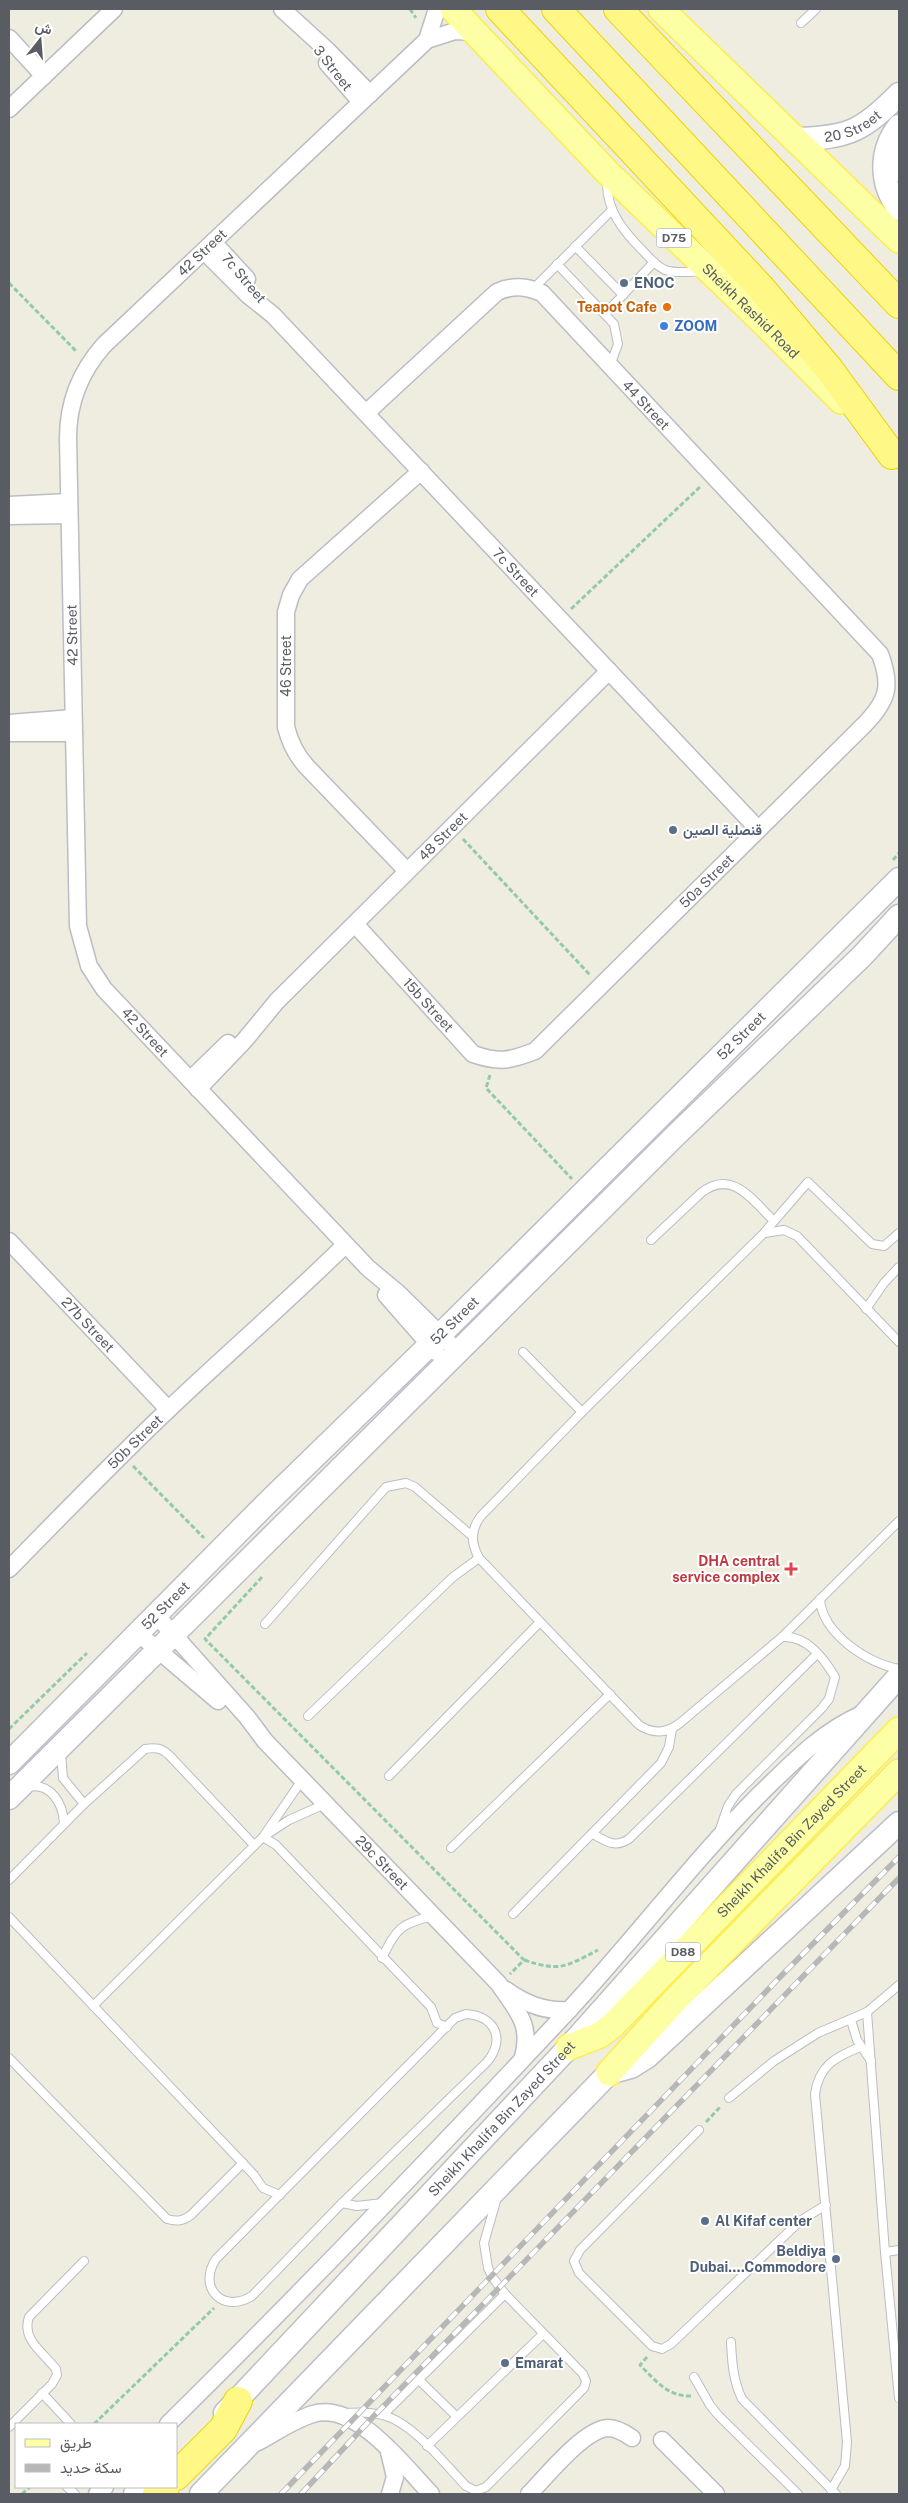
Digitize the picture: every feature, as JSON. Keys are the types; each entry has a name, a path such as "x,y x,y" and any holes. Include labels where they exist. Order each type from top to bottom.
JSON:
{"highway":[{"path":"500,9 760,287 829,369 896,459"},
{"path":"556,9 899,376"},
{"path":"618,9 899,304"},
{"path":"178,2474 223,2429 238,2401"}],"main road":[{"name":"Sheikh Rashid Road","path":"453,9 607,172 830,389 896,459"},
{"path":"661,9 899,240"},
{"name":"Sheikh Khalifa Bin Zayed Street","path":"569,2048 600,2035 612,2025 899,1730"},
{"name":"Sheikh Khalifa Bin Zayed Street","path":"609,2073 676,1999 899,1772"}],"street":[{"path":"9,109 114,9"},
{"name":"3 Street","path":"282,9 306,33 332,70 365,98"},
{"name":"42 Street","path":"427,40 437,9"},
{"name":"42 Street","path":"452,1358 393,1288 368,1268 104,989 89,966 78,926 69,509 69,412 76,387 89,364 104,345 365,98 427,40 445,33 474,32"},
{"path":"9,38 44,76"},
{"name":"20 Street","path":"796,139 828,138 851,132 872,121 899,94"},
{"name":"20 Street","path":"899,126 888,146 884,166 887,186 899,209"},
{"name":"7c Street","path":"208,246 248,295 274,315 758,829"},
{"path":"366,413 489,297 505,288 524,287 533,289"},
{"name":"44 Street","path":"533,289 549,299 880,654 887,674 887,690"},
{"name":"46 Street","path":"407,871 302,761 290,742 286,727 286,612 291,594 300,579 421,471"},
{"path":"9,505 69,509"},
{"path":"9,516 69,509"},
{"name":"48 Street","path":"194,1084 244,1041 277,1001 609,671"},
{"name":"50a Street","path":"515,1059 535,1051 599,984 865,724 879,709 887,690"},
{"path":"9,723 74,726"},
{"path":"9,733 74,726"},
{"name":"52 Street","path":"9,1763 157,1616 211,1546 435,1340 899,879"},
{"name":"52 Street","path":"14,1794 676,1135 862,956 899,916"},
{"name":"15b Street","path":"355,924 473,1054 494,1061 515,1059"},
{"name":"27b Street","path":"9,1241 168,1409"},
{"name":"50b Street","path":"10,1565 168,1409 265,1319 300,1290 342,1241"},
{"name":"29c Street","path":"157,1616 166,1643 326,1804 499,1984 520,2014 526,2030 526,2044 522,2058"},
{"name":"29c Street","path":"138,1634 166,1643"},
{"path":"569,2048 899,1676"},
{"path":"169,2423 254,2340 569,2010 718,1836 806,1750 841,1724 864,1714"},
{"path":"609,2073 631,2067 648,2057 898,1827"},
{"name":"29c Street","path":"499,1984 529,2003 546,2010 569,2010"},
{"name":"Sheikh Khalifa Bin Zayed Street","path":"178,2455 238,2401 569,2048"},
{"name":"Sheikh Khalifa Bin Zayed Street","path":"202,2494 609,2073"},
{"path":"243,2450 297,2421 314,2414 332,2412 350,2418 365,2428 431,2494"},
{"path":"529,2494 592,2433 607,2428 616,2429 632,2438"},
{"path":"662,2440 716,2494"},
{"path":"388,2450 392,2458 395,2477 390,2494"}],"lane":[{"path":"801,23 816,9"},
{"path":"899,153 895,174 899,193"},
{"path":"607,172 607,185 612,210 624,232 654,262 671,271 699,272 713,275"},
{"path":"533,289 612,210"},
{"path":"575,246 623,295"},
{"path":"606,313 654,262"},
{"path":"558,264 606,313 614,324 619,337 610,366"},
{"path":"899,1233 884,1246 872,1244 808,1182 763,1234 582,1412 481,1516 473,1529 472,1536 479,1558 639,1725 646,1730 664,1732 672,1729 782,1636 899,1522"},
{"path":"651,1240 709,1187 718,1184 729,1184 738,1187 774,1221"},
{"path":"763,1234 784,1230 797,1236 899,1342"},
{"path":"866,1309 884,1283 899,1267"},
{"path":"523,1352 582,1412"},
{"path":"264,1624 386,1487 406,1483 415,1487 472,1536"},
{"path":"308,1716 454,1577 479,1558"},
{"path":"820,1599 824,1619 834,1631 869,1658 899,1669"},
{"path":"390,1776 540,1622"},
{"path":"718,1836 722,1821 736,1794 830,1699 835,1677 804,1640 793,1636 782,1636"},
{"path":"593,1834 611,1844 621,1844 629,1839 817,1654"},
{"path":"451,1848 610,1694"},
{"path":"513,1914 661,1763 669,1747 672,1729"},
{"path":"61,1746 63,1778 84,1804"},
{"path":"9,1880 84,1804 145,1749 154,1747 162,1749 254,1845"},
{"path":"263,1837 302,1780"},
{"path":"14,1794 32,1786 44,1788 56,1797 63,1809 64,1823"},
{"path":"93,2006 263,1837 289,1820 326,1804"},
{"path":"263,1837 276,1845 382,1958 431,2007 437,2023 447,2027"},
{"path":"382,1958 394,1934 400,1927 410,1922 433,1916"},
{"path":"9,1917 243,2163 263,2188 280,2195"},
{"path":"728,2098 774,2061 798,2045 818,2033 867,2012 899,1985"},
{"path":"867,2012 885,2252 899,2398"},
{"path":"466,2014 478,2014 490,2023 495,2030 497,2041 495,2052 342,2202 252,2296 242,2302 231,2303 222,2300 212,2291 208,2280 209,2269 216,2259 280,2195 455,2018 466,2014"},
{"path":"851,2020 860,2047 871,2061"},
{"path":"731,2342 732,2371 742,2398 833,2492 847,2454 815,2094 816,2083 828,2063 860,2047"},
{"path":"9,2058 168,2219 184,2220 191,2215 243,2163"},
{"path":"699,2130 580,2250 574,2261 579,2273 652,2346 662,2348 672,2344 800,2221 826,2205"},
{"path":"332,2412 369,2412 383,2415 402,2424 470,2489 476,2491 486,2487 586,2384 583,2374 504,2294 488,2268 484,2243 502,2183"},
{"path":"342,2202 357,2206 385,2202"},
{"path":"885,2252 899,2250"},
{"path":"12,2426 56,2380 56,2369 31,2340 26,2325 29,2317 84,2261"},
{"path":"383,2415 504,2294"},
{"path":"427,2446 543,2334"},
{"path":"694,2377 718,2415 798,2494"},
{"path":"418,2379 456,2416"},
{"path":"42,2393 70,2423"}],"path":[{"path":"9,283 89,364"},
{"path":"560,619 712,475"},
{"path":"452,828 599,984"},
{"path":"494,1061 486,1088 584,1192"},
{"path":"122,1455 211,1546"},
{"path":"211,1532 211,1546"},
{"path":"197,1545 211,1546"},
{"path":"269,1570 205,1640 524,1960 548,1968 568,1966 605,1947"},
{"path":"9,1729 92,1648"},
{"path":"499,1984 524,1960"},
{"path":"699,2130 728,2098"},
{"path":"95,2423 204,2318"},
{"path":"656,2348 640,2364 662,2388 678,2395 704,2395"}],"railway":[{"path":"281,2494 783,1974 899,1857"},
{"path":"301,2494 372,2418 899,1878"}],"place":[{"name":"ENOC","path":"624,283"},
{"name":"Teapot Cafe","path":"667,307"},
{"name":"ZOOM","path":"664,326"},
{"name":"قنصلية الصين","path":"673,830"},
{"name":"DHA central service complex","path":"791,1569"},
{"name":"Al Kifaf center","path":"705,2221"},
{"name":"Beldiya Dubai....Commodore","path":"836,2259"},
{"name":"Emarat","path":"505,2363"}]}
